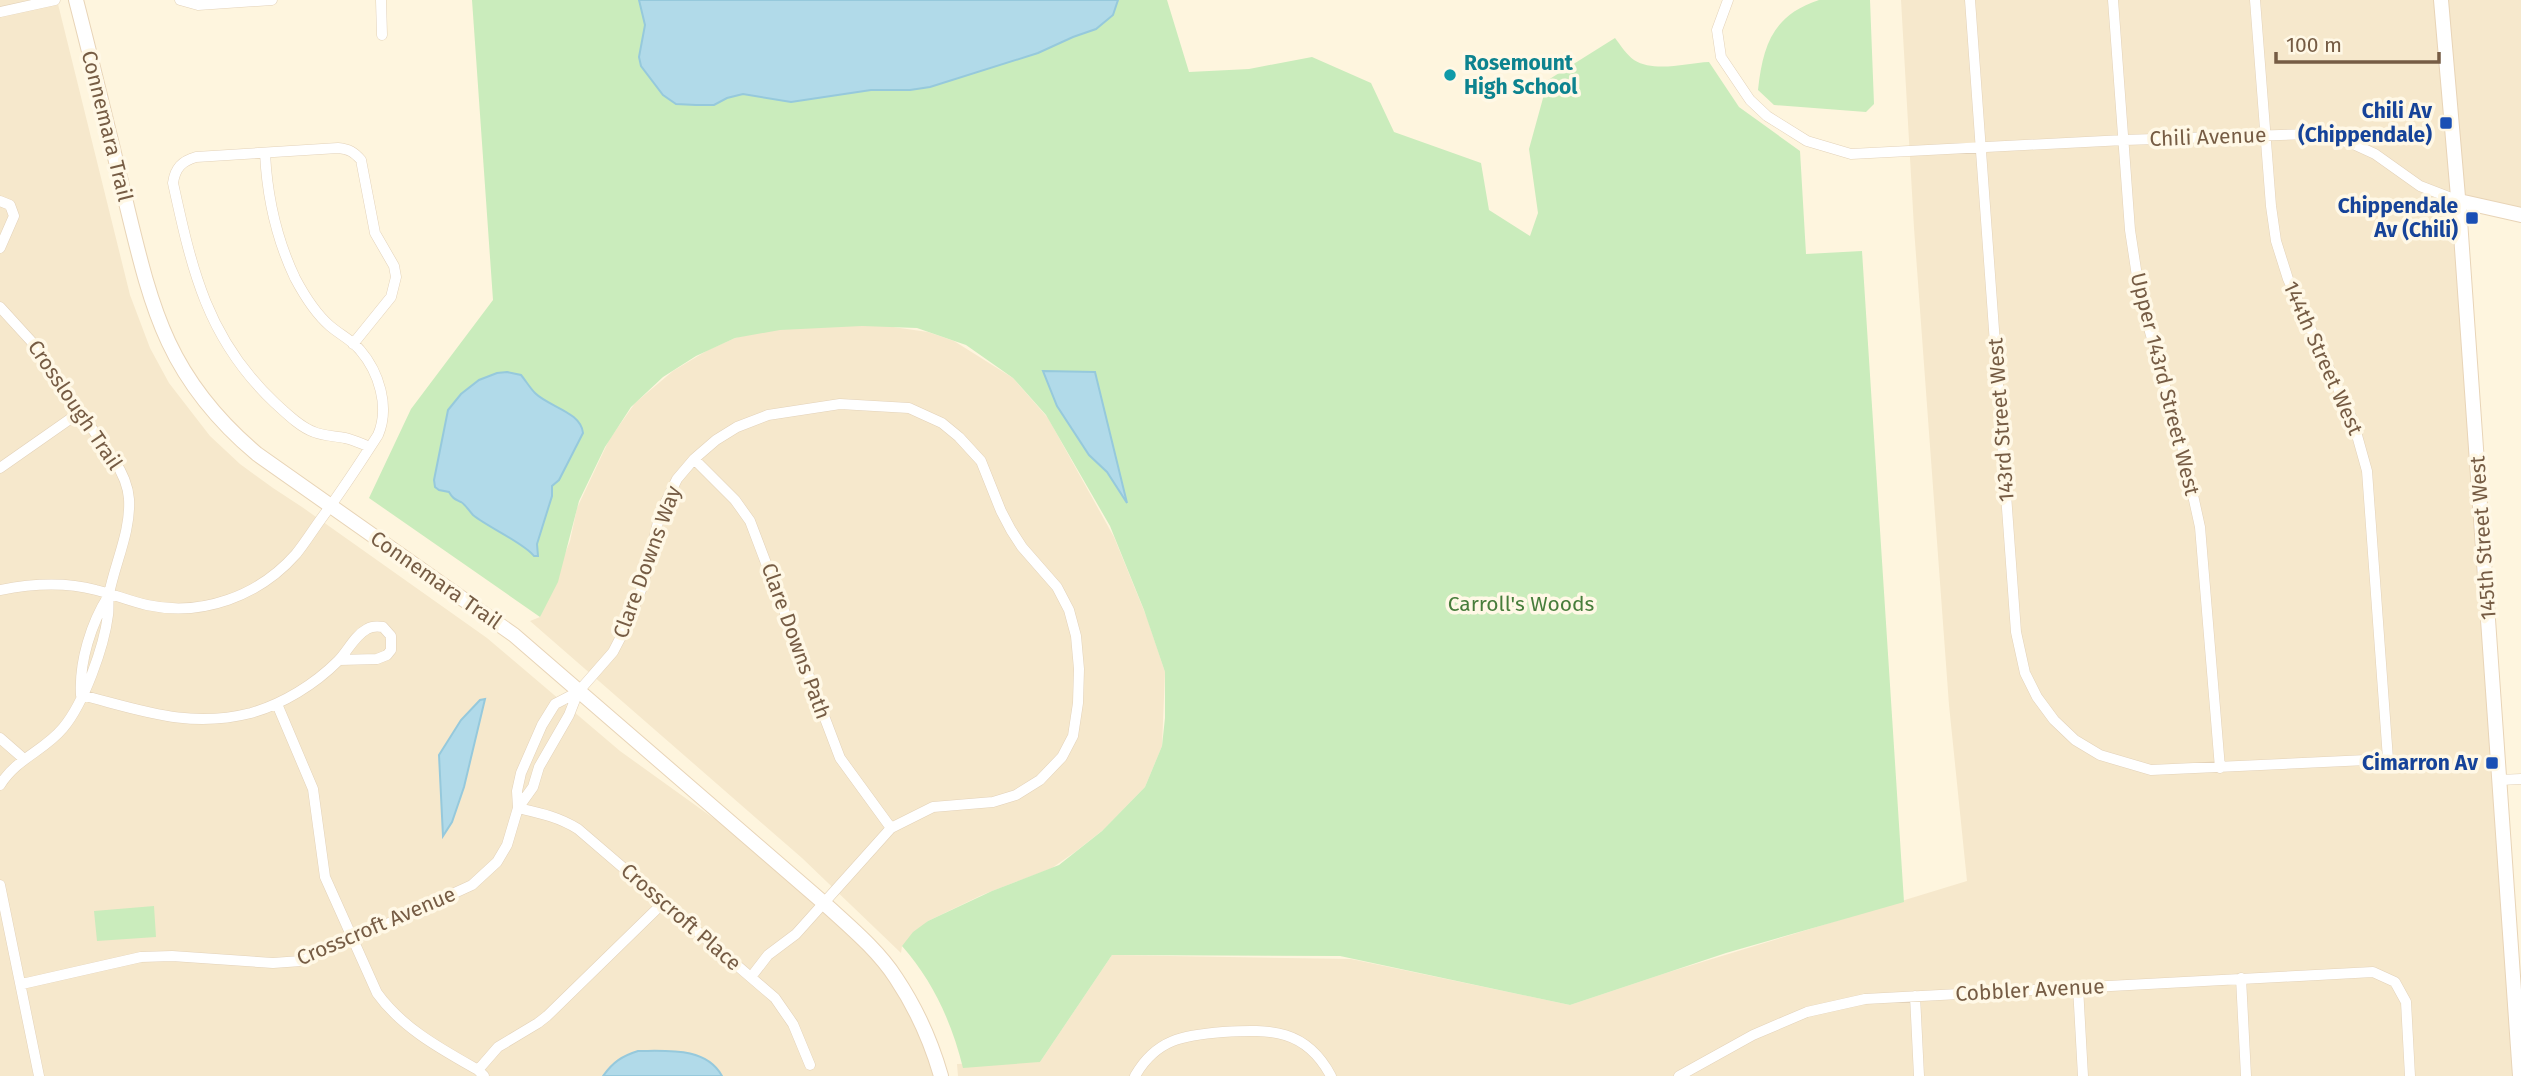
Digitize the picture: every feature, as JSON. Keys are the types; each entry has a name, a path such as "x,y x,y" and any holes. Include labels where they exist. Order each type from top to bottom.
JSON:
{"street":[{"path":"0,12 55,0"},
{"name":"Connemara Trail","path":"76,0 149,294 174,356 203,400 240,440 497,622 825,904 895,976 916,1011 941,1076"},
{"path":"180,0 198,5 272,0"},
{"path":"381,0 382,35"},
{"name":"Chili Avenue","path":"1728,0 1717,30 1721,57 1750,100 1767,116 1807,141 1851,154 2124,140 2310,134 2351,143 2375,154 2420,186 2459,201"},
{"name":"143rd Street West","path":"1970,0 2016,632 2025,673 2037,697 2054,720 2075,740 2100,755 2151,770 2388,759"},
{"name":"Upper 143rd Street West","path":"2113,0 2130,230 2140,296 2183,450 2200,527 2220,768"},
{"name":"144th Street West","path":"2255,0 2273,222 2282,262 2353,421 2367,471 2388,759"},
{"name":"145th Street West","path":"2441,0 2459,201 2520,1076"},
{"path":"353,344 391,297 396,276 394,266 375,233 361,160 356,153 348,148 338,148 196,157 179,166 173,183 196,278 217,331 262,391 304,426 313,432 345,438 370,447"},
{"path":"0,590 38,585 68,586 95,590 164,608 191,608 230,600 279,572 298,552 370,447 383,425 384,405 381,392 360,350 320,316 295,278 284,250 268,189 265,153"},
{"path":"0,201 10,205 14,216 0,248"},
{"path":"2459,201 2521,215"},
{"name":"Crosslough Trail","path":"0,307 22,328 120,470 129,495 128,521 109,595 97,614 80,677 81,695 63,728 46,745 9,771 0,785"},
{"name":"Clare Downs Way","path":"578,692 612,652 628,625 643,585 660,514 677,480 694,459 716,440 737,427 768,415 840,404 909,408 943,423 981,461 1011,530 1056,587 1069,610 1076,636 1079,669 1073,736 1062,757 1040,780 1016,794 993,802 933,807 891,828 825,904 788,942 768,955 751,977"},
{"path":"0,468 80,412"},
{"name":"Clare Downs Path","path":"694,459 735,500 750,521 840,758 891,828"},
{"path":"81,695 145,714 188,719 237,716 276,704 310,684 339,660 361,633 369,628 383,627 391,636 391,650 382,658 339,660"},
{"name":"Crosscroft Avenue","path":"518,808 517,791 521,773 542,725 555,704 578,692"},
{"name":"Crosscroft Avenue","path":"22,984 123,960 149,957 291,963 352,940 472,885 497,862 507,845 518,808 533,786 539,767 569,715 578,692"},
{"path":"276,704 310,780 325,877 377,993 385,1005 422,1037 481,1073 498,1047 547,1016 664,902"},
{"path":"0,738 24,759"},
{"path":"2500,780 2521,779"},
{"name":"Crosscroft Place","path":"518,808 545,813 578,829 775,998 786,1012 810,1065"},
{"path":"0,885 4,926 22,984 40,1076"},
{"name":"Cobbler Avenue","path":"1679,1076 1753,1035 1807,1012 1865,999 2373,972 2395,982 2406,1002 2410,1076"},
{"path":"2241,978 2246,1076"},
{"path":"2078,987 2083,1076"},
{"path":"1915,996 1919,1076"},
{"path":"1135,1076 1146,1059 1177,1037 1255,1030 1275,1031 1300,1041 1320,1058 1331,1076"}],"shaded area":[{"path":"0,0 57,0 130,295 150,348 169,383 210,436 240,464 487,638 620,751 784,869 872,949 916,1011 941,1076 0,1076"},
{"path":"1901,0 2521,0 2521,215 2460,201 2520,1076 958,1076 957,1064 1040,1062 1112,955 1351,959 1570,1005 1967,881 1949,705 1914,228"},
{"path":"872,324 928,332 954,341 1013,378 1048,418 1114,537 1147,618 1165,672 1162,746 1145,787 1103,830 1052,868 982,895 928,921 902,946 901,953 802,858 530,621 540,617 570,541 577,508 609,440 635,403 673,371 735,338 770,328"}],"green space":[{"name":"Carroll's Woods","path":"472,0 1167,0 1189,72 1249,69 1312,57 1371,83 1394,132 1481,163 1489,210 1530,236 1538,213 1529,149 1548,80 1615,38 1631,58 1642,64 1661,67 1709,62 1739,107 1800,151 1806,254 1862,251 1904,902 1726,953 1570,1005 1340,956 1112,955 1040,1062 963,1068 940,1003 923,973 902,946 913,932 928,921 992,891 1059,865 1102,831 1145,787 1162,746 1165,672 1144,610 1110,526 1046,415 1013,378 966,345 917,328 862,326 780,330 735,338 696,356 663,377 631,407 605,447 579,501 558,582 540,617 369,498 411,409 493,300"},
{"path":"1819,0 1870,0 1874,104 1866,112 1774,105 1758,90 1763,59 1773,34 1791,14"},
{"path":"154,906 156,937 97,941 94,911"}],"water":[{"path":"639,0 1118,0 1113,15 1096,29 1038,53 930,87 871,90 791,102 743,94 714,105 696,105 676,104 663,95 641,66 639,57 645,25"},
{"path":"1043,371 1095,372 1127,503 1107,472 1089,455 1057,406"},
{"path":"507,372 521,375 541,398 571,415 581,426 583,433 559,480 552,486 552,496 537,544 538,556 534,556 523,546 473,515 449,492 435,487 434,480 448,410 461,394 479,380"},
{"path":"485,699 464,787 452,822 443,836 439,755 461,720 480,700"},
{"path":"638,1051 674,1051 696,1055 715,1067 722,1076 603,1076 618,1060"}],"place":[{"name":"Rosemount High School","path":"1450,75"},
{"name":"Chili Av (Chippendale)","path":"2446,123"},
{"name":"Chippendale Av (Chili)","path":"2472,218"},
{"name":"Cimarron Av","path":"2492,763"}]}
